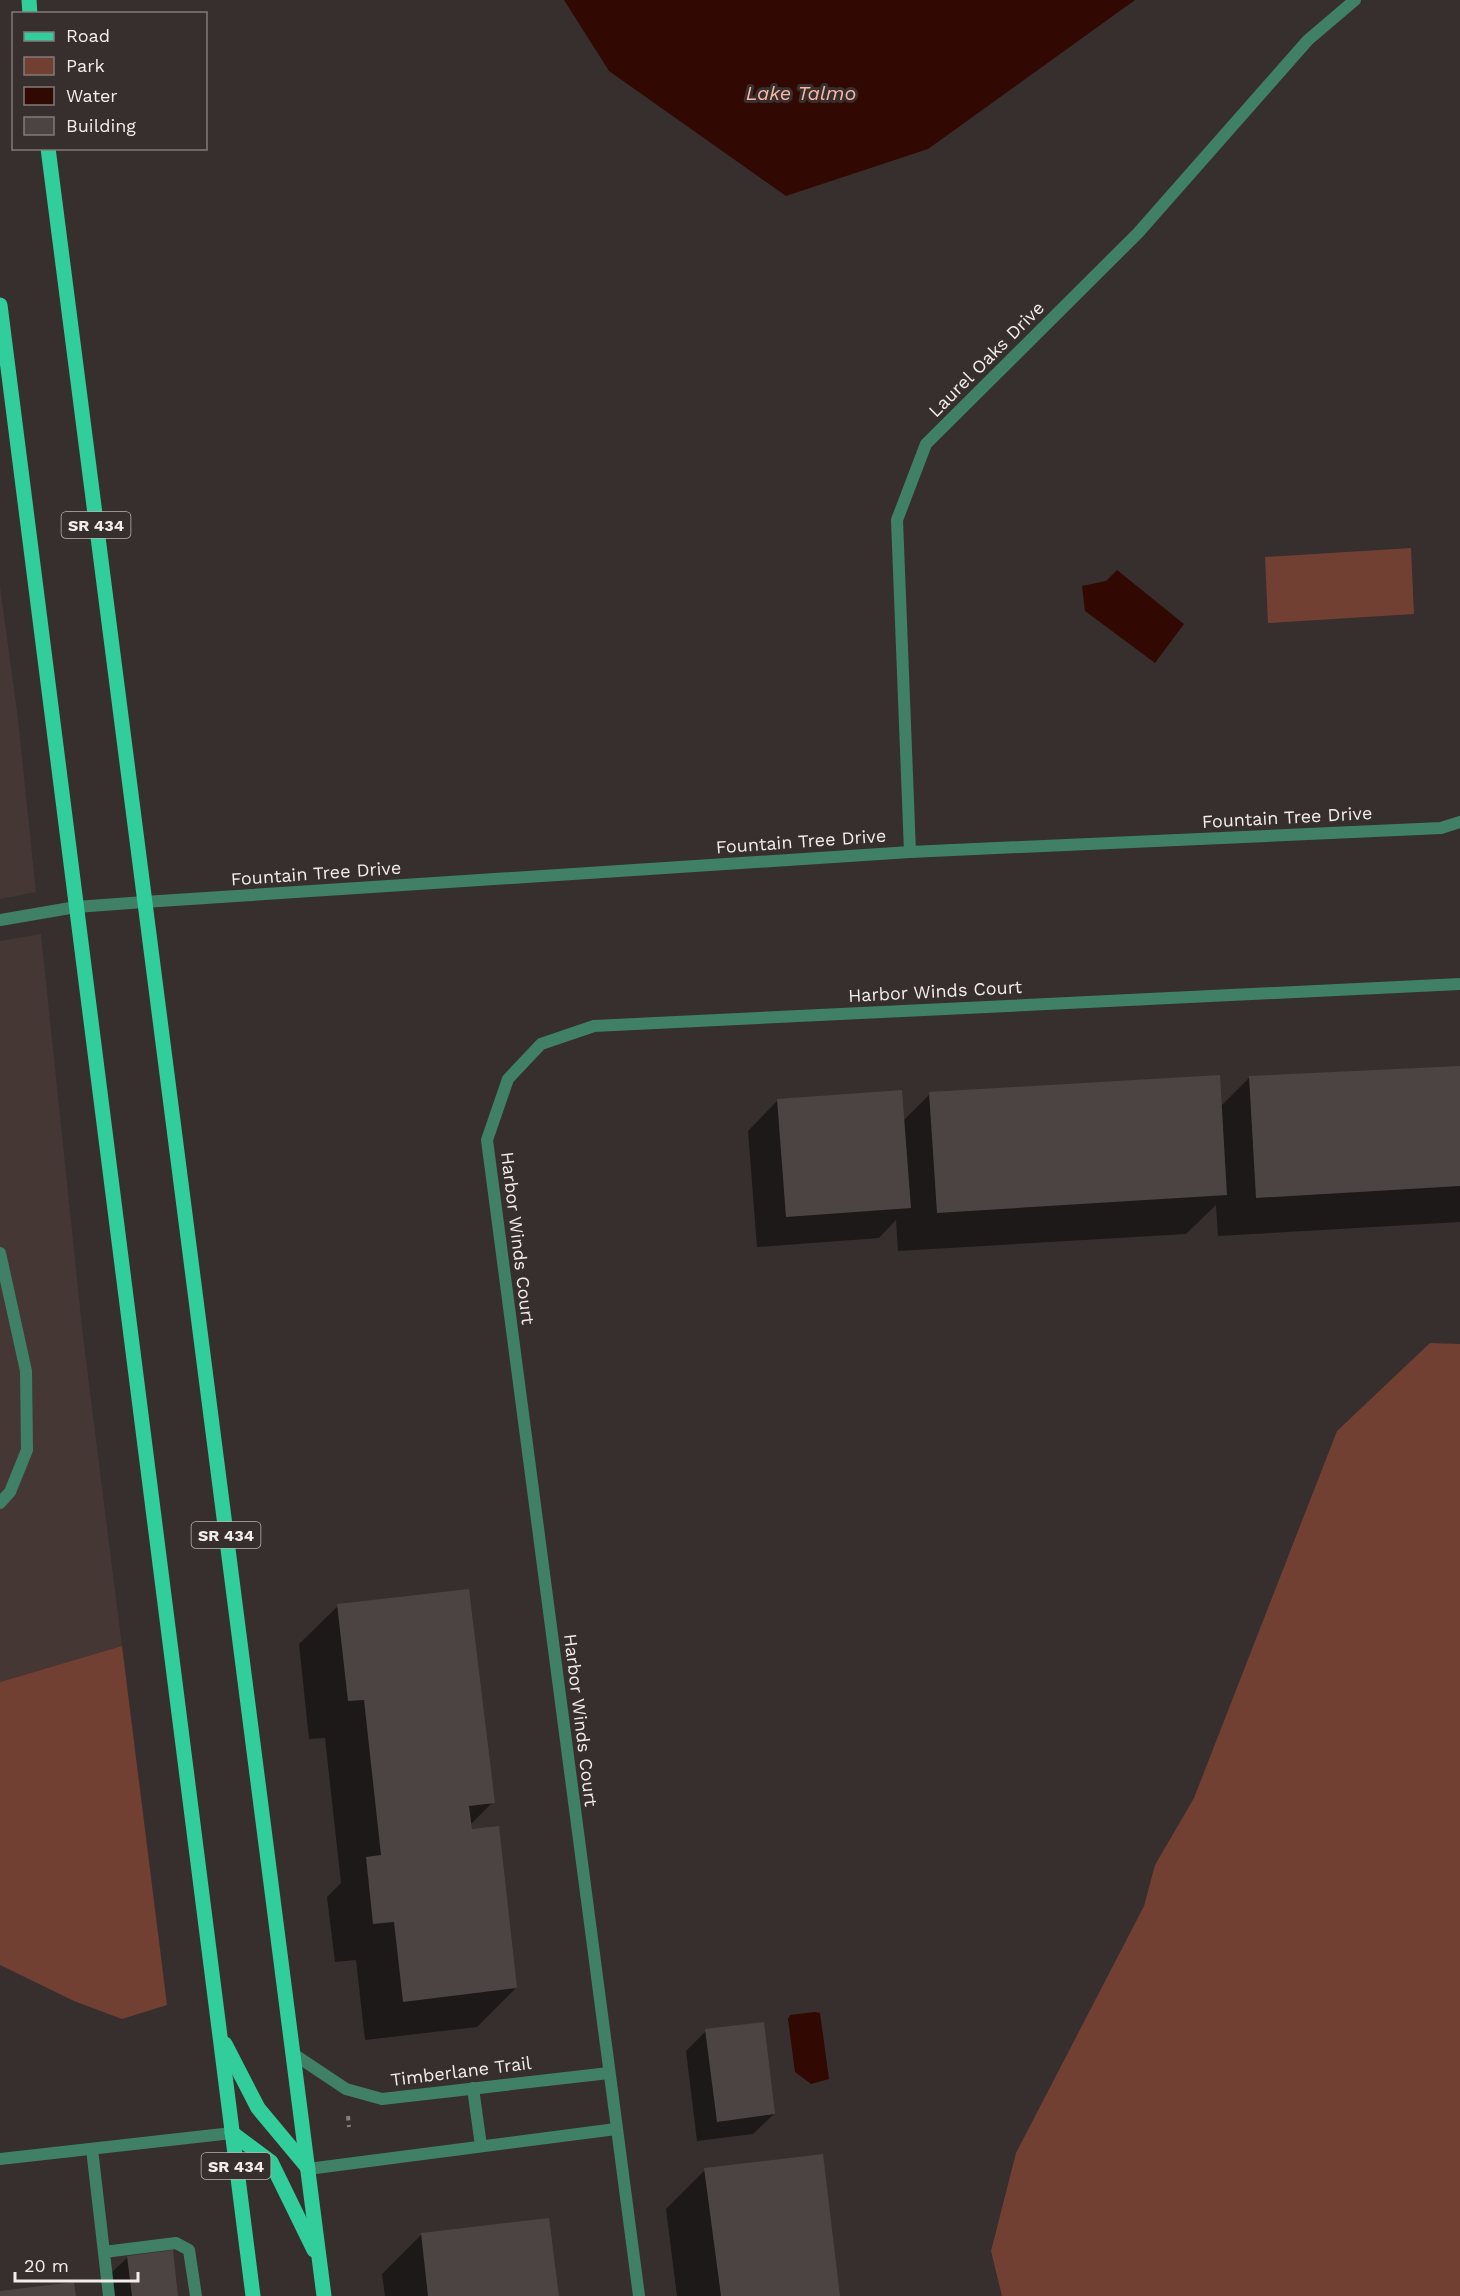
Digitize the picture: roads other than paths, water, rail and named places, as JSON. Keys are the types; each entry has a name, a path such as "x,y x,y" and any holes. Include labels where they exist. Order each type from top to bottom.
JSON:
{"main road":[{"name":"SR 434","path":"48,150 324,2296"},
{"name":"SR 434","path":"0,305 253,2296"},
{"path":"221,2036 258,2108 308,2169"},
{"path":"232,2133 271,2162 320,2264"}],"street":[{"name":"Laurel Oaks Drive","path":"910,852 897,520 926,444 1138,233 1308,40 1355,0"},
{"name":"Fountain Tree Drive","path":"0,920 76,907 144,902 910,852 1441,828 1460,822"},
{"name":"Harbor Winds Court","path":"639,2296 487,1140 508,1079 541,1044 594,1026 1460,984"},
{"path":"0,1253 26,1371 27,1449 10,1492 0,1503"},
{"name":"Timberlane Trail","path":"292,2053 346,2089 382,2099 609,2073"},
{"path":"474,2088 481,2146"},
{"path":"308,2169 616,2129"},
{"path":"0,2159 232,2133"},
{"path":"92,2149 109,2296"},
{"path":"104,2252 176,2243 189,2250 196,2296"}],"water":[{"name":"Lake Talmo","path":"564,0 1135,0 928,149 786,196 609,71"},
{"path":"1117,570 1184,624 1155,663 1085,611 1082,586 1106,581"},
{"path":"820,2013 829,2079 811,2084 795,2072 788,2019 790,2015"}]}
